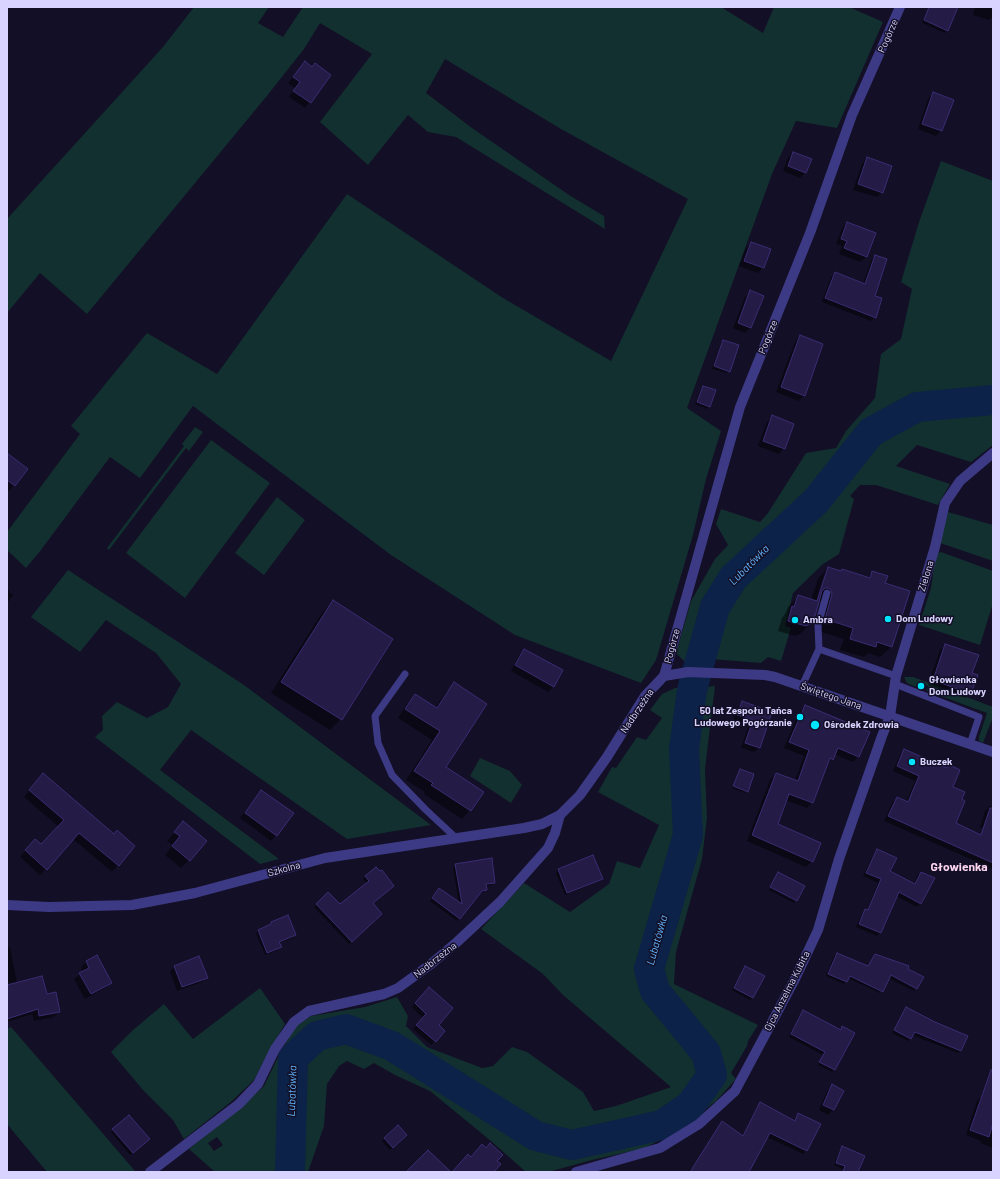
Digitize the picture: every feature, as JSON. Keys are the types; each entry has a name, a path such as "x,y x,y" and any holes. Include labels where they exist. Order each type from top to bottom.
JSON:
{"street":[{"name":"Pogórze","path":"664,676 740,406 810,233 852,115 900,7"},
{"name":"Zielona","path":"890,716 896,680 935,547 945,503 960,481 993,453"},
{"name":"Świętego Jana","path":"664,676 688,672 765,675 775,677 993,752"},
{"name":"Nadbrzeżna","path":"150,1172 239,1104 258,1084 275,1049 294,1022 309,1011 384,994 398,988 431,964 500,902 548,848 555,833 560,816 580,795 645,696 664,676"},
{"name":"Ojca Anzelma Kubita","path":"576,1172 660,1148 699,1124 735,1092 795,979 818,930 839,859 890,716"},
{"name":"Szkolna","path":"7,905 49,907 132,906 195,893 325,858 524,828 542,824 560,816"}],"lane":[{"path":"802,686 819,649 818,625 827,593"},
{"path":"819,649 896,680 979,717 970,744"},
{"path":"405,674 375,716 378,743 392,775 456,838"}],"green space":[{"path":"194,7 269,7 258,23 283,37 303,7 721,7 763,33 774,7 849,7 883,22 837,128 796,121 772,174 687,408 721,431 706,479 693,535 656,660 641,683 515,635 391,555 193,406 140,478 110,457 26,568 7,550 7,532 80,434 71,426 147,333 217,374 347,194 503,298 611,361 688,199 561,129 445,59 426,93 472,128 569,195 604,216 605,229 456,137 428,132 408,115 368,165 320,122 372,54 320,23 304,49 266,97 87,314 40,273 7,313 7,219 163,47"},
{"path":"941,161 993,181 993,445 971,462 917,445 896,466 950,484 938,505 876,485 860,485 850,496 854,499 839,554 823,564 793,593 785,626 791,628 781,661 768,657 761,663 711,659 723,611 744,576 818,511 842,478 830,470 820,488 791,516 745,555 727,574 713,595 705,613 690,661 685,662 676,653 691,601 715,559 728,545 716,524 721,509 760,522 768,513 806,453 836,448 846,431 875,398 881,354 901,339 912,289 901,282 919,222"},
{"path":"195,427 203,432 189,451 186,448 109,550 107,548 184,446 182,444"},
{"path":"211,440 270,483 185,598 126,553"},
{"path":"277,497 305,520 264,575 235,553"},
{"path":"948,512 993,525 993,561 940,543"},
{"path":"941,552 993,571 993,603 980,645 919,625 931,588 935,560 938,553"},
{"path":"68,570 244,685 431,825 347,839 191,730 160,770 279,859 260,864 95,737 103,730 102,716 117,702 147,718 168,707 181,684 156,653 106,620 80,652 31,617"},
{"path":"904,677 913,677 993,707 993,717 983,743 979,741 979,737 987,713 927,691 928,686 918,682 916,687 907,683"},
{"path":"715,686 705,769 707,818 702,859 676,952 674,984 758,1025 731,1073 736,1079 716,1101 680,1129 645,1148 548,1172 526,1172 430,1091 395,1075 374,1063 364,1069 347,1061 339,1066 327,1084 324,1126 308,1172 215,1172 189,1149 264,1086 295,1027 311,1016 365,1007 397,997 408,1016 406,1026 427,1047 482,1068 493,1066 512,1047 527,1052 583,1092 594,1111 616,1106 671,1087 563,995 543,974 481,929 524,883 570,912 609,884 617,861 640,868 659,825 598,792 612,767 616,768 637,737 646,740 662,718 650,710 662,694 675,688 684,688 678,736 680,818 676,850 688,854 693,818 691,750 694,700 704,687","holes":["217,1137 223,1145 214,1151 208,1143"]},
{"path":"480,758 510,771 522,785 511,803 470,776"},
{"path":"260,988 285,1024 254,1080 232,1101 184,1139 173,1120 143,1090 111,1052 133,1030 164,1004 193,1039"},
{"path":"11,1027 135,1171 47,1172 7,1124 7,1029"}],"building":[{"path":"929,7 958,7 948,31 924,20"},
{"path":"305,61 312,67 315,63 331,75 311,103 293,91 300,82 293,77"},
{"path":"933,92 954,100 942,131 922,124"},
{"path":"793,152 812,159 806,173 788,166"},
{"path":"867,157 892,166 883,193 858,184"},
{"path":"847,222 876,233 867,257 844,248 847,241 841,239"},
{"path":"751,242 771,249 764,268 744,261"},
{"path":"875,255 887,259 875,296 882,298 876,318 825,298 835,272 865,284"},
{"path":"750,290 764,296 751,328 738,323"},
{"path":"800,335 823,344 805,396 781,387"},
{"path":"723,340 739,345 730,372 714,366"},
{"path":"703,386 716,390 710,407 697,402"},
{"path":"772,415 794,424 785,449 763,441"},
{"path":"7,453 28,469 15,486 7,480"},
{"path":"828,567 841,571 842,569 870,578 872,571 888,576 885,583 910,591 892,647 877,642 876,647 850,639 853,628 825,619 832,594 831,590 828,588 825,588 822,591 812,623 806,626 788,621 792,606 794,607 798,595 817,601"},
{"path":"333,600 393,639 342,720 281,682"},
{"path":"945,644 979,655 972,673 978,675 971,694 933,680"},
{"path":"524,649 563,670 554,687 515,665"},
{"path":"454,682 487,704 446,767 484,792 471,811 431,785 433,783 414,771 440,731 405,709 415,694 437,708"},
{"path":"742,701 772,712 760,748 745,743 753,720 737,715"},
{"path":"805,705 870,732 859,757 838,748 833,760 830,758 813,803 789,794 778,824 821,843 813,862 752,835 776,773 798,781 809,750 789,742"},
{"path":"904,749 947,768 948,764 960,770 953,787 965,792 962,799 965,801 956,823 981,835 990,808 993,808 993,863 888,816 897,797 908,802 919,776 897,766"},
{"path":"740,769 754,774 748,792 733,786"},
{"path":"43,773 114,834 117,830 135,846 119,866 79,833 47,870 25,850 35,839 41,844 64,820 29,790"},
{"path":"261,790 294,813 277,836 245,813"},
{"path":"183,821 207,841 190,861 172,846 180,836 174,832"},
{"path":"877,849 897,858 890,871 915,884 921,872 935,878 921,904 899,892 881,933 859,924 865,909 868,910 881,879 866,873"},
{"path":"593,855 603,879 567,893 558,869"},
{"path":"492,858 495,883 486,884 487,890 482,891 460,919 432,898 439,888 462,904 455,864"},
{"path":"376,867 380,871 382,870 394,886 373,903 382,914 352,942 316,904 328,892 340,904 369,881 365,876"},
{"path":"778,872 805,886 797,901 770,887"},
{"path":"288,915 296,935 279,942 282,947 267,953 258,930 271,924 271,922"},
{"path":"837,953 868,966 875,954 909,966 908,969 924,977 917,989 891,975 883,992 850,976 847,982 828,974"},
{"path":"97,955 112,983 91,994 79,973 89,968 86,961"},
{"path":"199,956 208,978 182,987 174,966"},
{"path":"745,966 765,976 753,998 734,988"},
{"path":"42,976 47,994 56,992 60,1012 39,1016 38,1009 7,1019 7,985"},
{"path":"429,987 453,1008 439,1025 445,1031 436,1042 416,1025 426,1014 415,1003"},
{"path":"906,1007 935,1022 968,1036 961,1051 915,1032 911,1039 894,1030"},
{"path":"803,1010 841,1030 842,1026 855,1033 835,1070 819,1062 825,1052 791,1034"},
{"path":"991,1070 993,1070 993,1123 989,1137 970,1130"},
{"path":"832,1084 844,1091 834,1110 823,1105"},
{"path":"760,1102 795,1121 798,1113 821,1124 807,1151 770,1133 749,1172 690,1172 722,1121 743,1136"},
{"path":"129,1115 150,1139 133,1153 112,1129"},
{"path":"398,1125 407,1135 393,1148 384,1138"},
{"path":"490,1143 503,1155 497,1161 501,1164 494,1172 452,1172 468,1154 471,1157 482,1144 486,1148"},
{"path":"842,1146 865,1156 858,1172 843,1172 845,1166 836,1163"},
{"path":"428,1150 451,1172 406,1172"}],"waterway":[{"name":"Lubatówka","path":"290,1172 293,1058 317,1036 346,1029 392,1046 536,1136 572,1145 662,1125 690,1106 712,1075 706,1053 655,991 649,969 688,835 684,749 692,690 715,607 733,578 816,501 871,432 917,407 993,400"}],"place":[{"name":"Dom Ludowy","path":"888,619"},
{"name":"Ambra","path":"795,620"},
{"name":"Głowienka Dom Ludowy","path":"921,686"},
{"name":"50 lat Zespołu Tańca Ludowego Pogórzanie","path":"800,717"},
{"name":"Ośrodek Zdrowia","path":"815,725"},
{"name":"Buczek","path":"912,762"}],"district":[{"name":"Głowienka","path":"959,867"}]}
